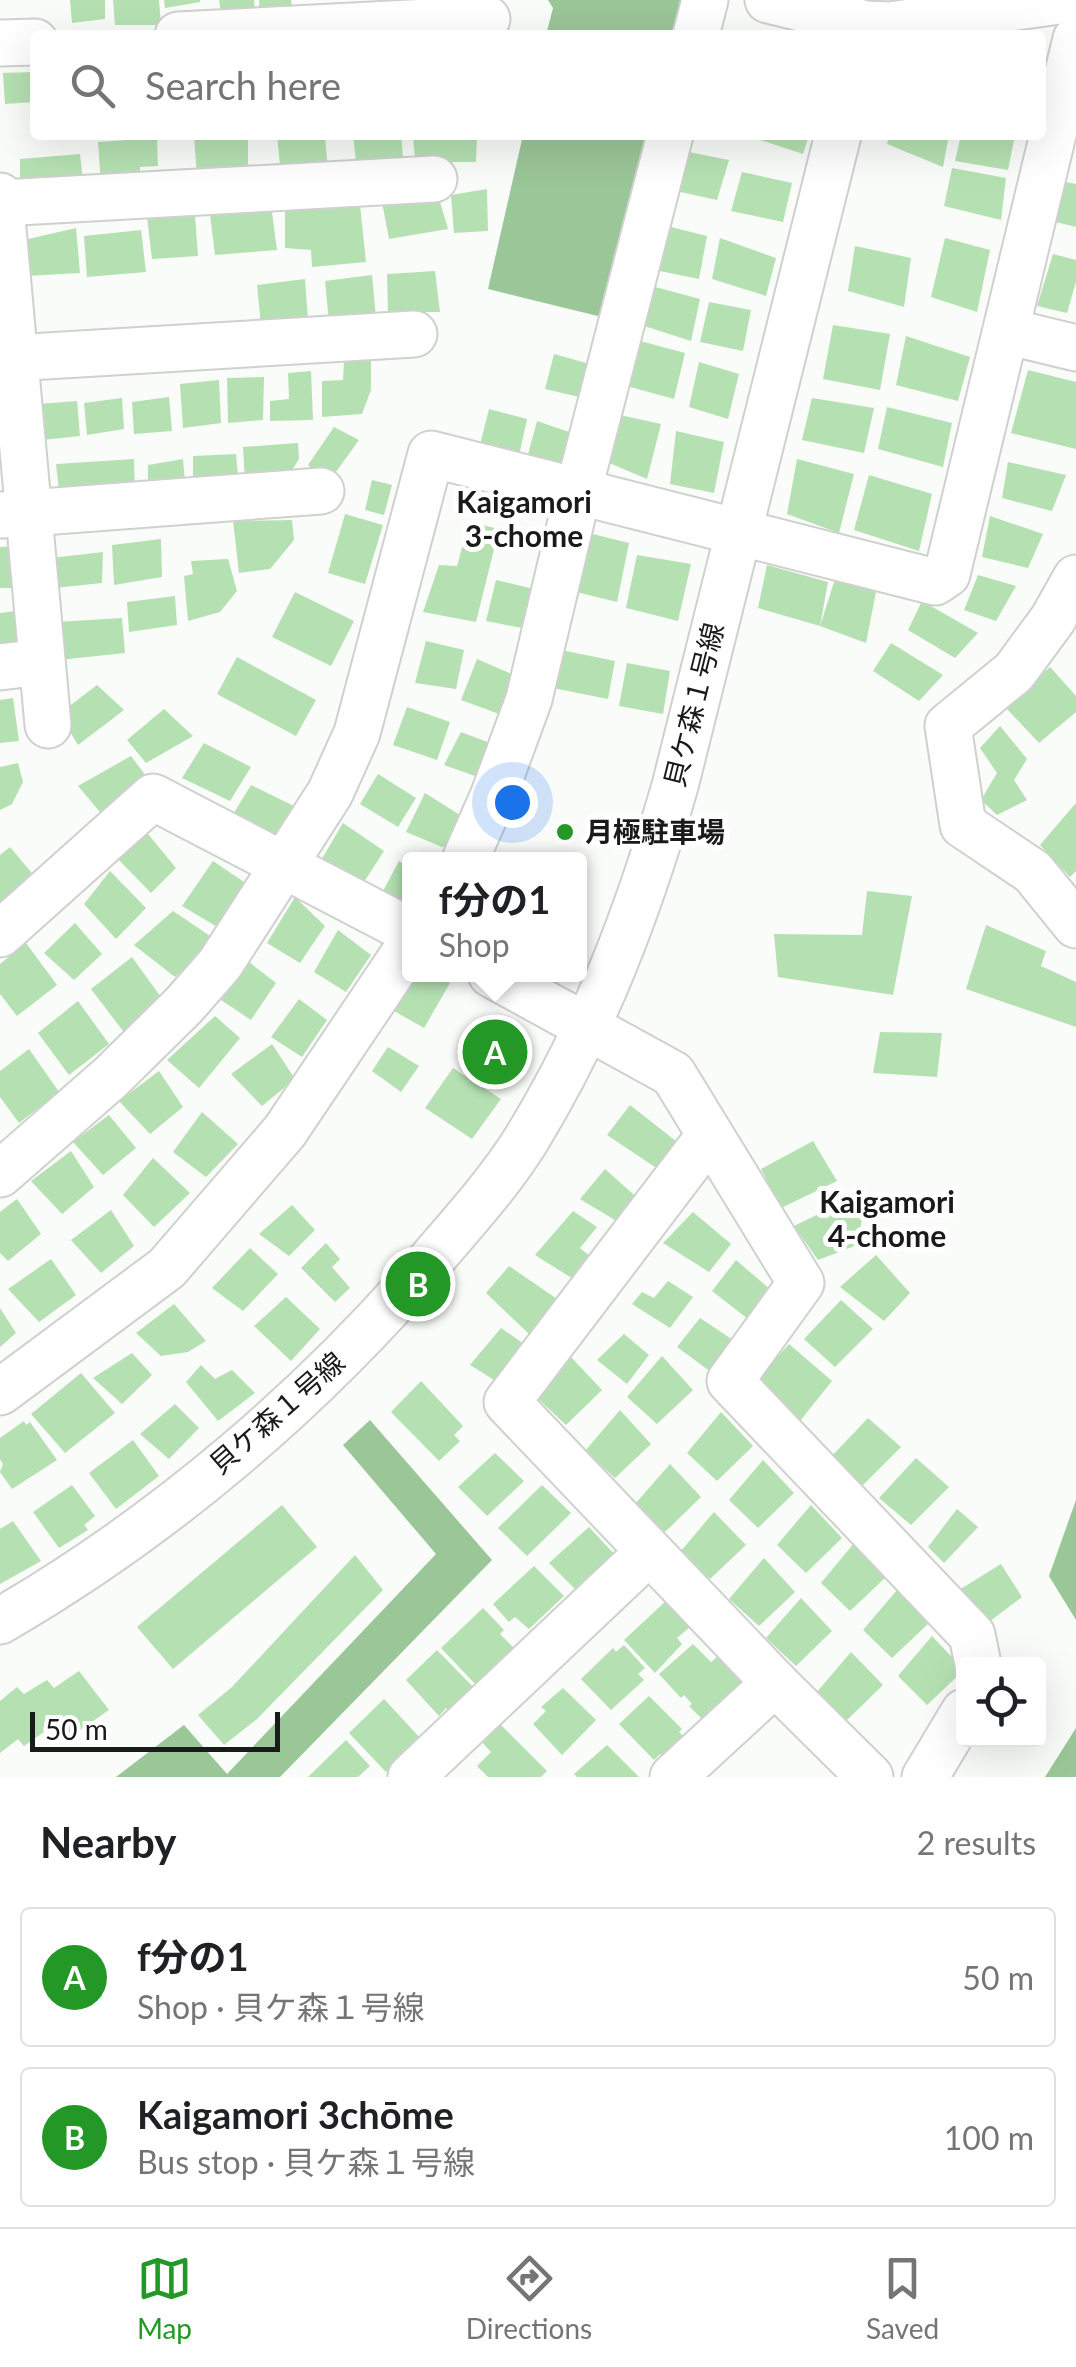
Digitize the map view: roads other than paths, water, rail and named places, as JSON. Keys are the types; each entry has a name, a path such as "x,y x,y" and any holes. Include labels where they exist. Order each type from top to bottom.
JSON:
{"street":[{"path":"697,30 705,0"},
{"path":"768,0 890,25 1066,0"},
{"path":"222,30 371,13 488,19"},
{"path":"0,1174 111,1077 184,1006 220,964 330,793 357,733 431,454 935,582 947,574 1076,39"},
{"path":"0,43 30,42"},
{"path":"469,852 529,698 669,140"},
{"name":"貝ケ森１号線","path":"0,1621 44,1596 134,1533 314,1386 386,1314 524,1144 609,984 645,890 675,786 837,140"},
{"path":"48,725 21,665 0,201 434,179"},
{"path":"1006,330 1076,348"},
{"path":"7,368 28,357 414,334"},
{"path":"15,514 321,490"},
{"path":"1076,578 1065,633 948,726 963,826 1033,872 1076,926"},
{"path":"0,934 153,797 402,927"},
{"path":"0,1392 167,1268 285,1130 402,957"},
{"path":"506,982 673,1074 801,1283 730,1381 972,1635 977,1657"},
{"path":"710,1134 507,1402 870,1777"},
{"path":"412,1777 649,1552"},
{"path":"673,1777 775,1683"},
{"path":"925,1777 956,1725"}],"place":[{"name":"月極駐車場","path":"565,832"},
{"name":"f分の1","path":"495,1052"},
{"name":"Kaigamori 3chōme","path":"418,1284"}],"district":[{"name":"Kaigamori 3-chome","path":"524,520"},
{"name":"Kaigamori 4-chome","path":"887,1220"}]}
